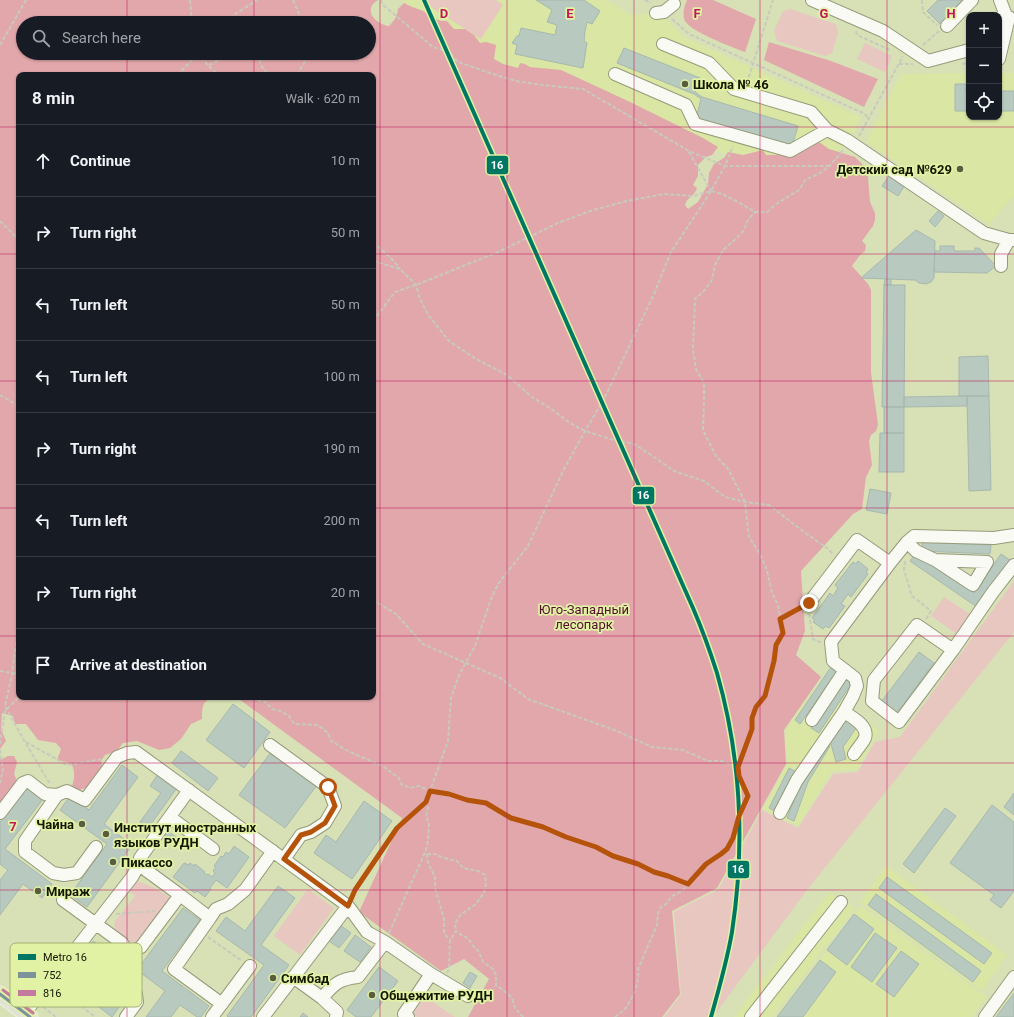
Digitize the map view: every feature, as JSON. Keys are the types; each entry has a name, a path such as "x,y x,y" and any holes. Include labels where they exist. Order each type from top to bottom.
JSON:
{"main road":[{"path":"0,994 10,1002"},
{"path":"17,1007 28,1015"}],"lane":[{"path":"812,0 883,31 919,50 928,61 966,51"},
{"path":"947,26 972,0"},
{"path":"1000,0 1007,17 1001,48"},
{"path":"663,44 709,63 734,89 811,112 827,130 854,145 984,233 1012,240 1001,254 1001,266"},
{"path":"615,74 686,105 695,124 790,151 827,130"},
{"path":"780,813 797,780 844,712 857,686 855,678 833,661 831,642 907,542 914,536 994,538 1014,535"},
{"path":"809,603 858,540 890,563"},
{"path":"907,542 916,551 935,560"},
{"path":"953,650 918,625 874,680 872,702 899,722 953,650 993,592 1014,565"},
{"path":"812,720 846,670"},
{"path":"844,712 859,723 864,728 866,734 854,754"},
{"path":"270,745 328,787 335,806 325,823 311,832 301,835 284,859"},
{"path":"0,813 23,783 28,781 45,794 57,795 67,791 85,800 117,757 127,753 136,752 348,906 367,932 386,942 431,974 468,996"},
{"path":"80,943 132,877 140,858 189,790"},
{"path":"57,795 25,842 24,852 53,874 64,875 77,873 96,846"},
{"path":"170,816 213,850"},
{"path":"222,1004 174,969 216,909 228,904 244,890 273,851"},
{"path":"138,865 210,918"},
{"path":"142,946 180,895"},
{"path":"63,900 122,943"},
{"path":"751,1017 841,902"},
{"path":"263,1017 348,906"},
{"path":"322,998 334,985 346,978 358,977 386,942"},
{"path":"213,1016 247,964"},
{"path":"405,1016 431,974"},
{"path":"293,977 322,998 337,1012 336,1017"},
{"path":"985,1017 1014,977"},
{"path":"126,1017 133,1007"}],"path":[{"path":"17,16 26,0"},
{"path":"190,0 191,16"},
{"path":"233,16 257,0"},
{"path":"293,0 299,16"},
{"path":"381,0 382,4 433,47 449,52 458,62 516,81 583,89 689,151 726,166 830,166"},
{"path":"744,92 773,0"},
{"path":"376,317 395,292 498,252 558,223 593,210 627,201 664,194 693,196 711,191 722,194 755,212 767,212 776,204 799,190 806,179 817,176 830,166 844,148 854,145 906,52 916,57 919,50 941,29 923,12 922,0"},
{"path":"667,6 689,34 865,114 869,120"},
{"path":"0,45 16,17"},
{"path":"180,72 192,60"},
{"path":"203,60 215,72"},
{"path":"208,65 219,60"},
{"path":"260,60 262,67 266,72"},
{"path":"299,72 306,60"},
{"path":"689,151 711,191"},
{"path":"348,906 355,890 397,828 426,802 448,741 451,698 459,675 476,646 491,599 498,584 528,546 564,469 604,400 654,294 670,252 711,191 726,166 730,155"},
{"path":"615,1017 624,1010 636,987 639,975 638,969 657,925 658,913 661,907 666,904 672,896 682,891 706,864 727,849 733,838 739,816 748,796 739,776 738,767 752,729 752,718 756,707 765,696 774,661 776,645 783,633 778,605 772,593 767,570 750,537 745,502 728,468 716,456 703,430 704,382 696,369 694,350 695,299 703,292 712,280 714,265 723,250 744,230 748,220 755,212"},
{"path":"0,221 16,237"},
{"path":"376,245 393,260 416,285 420,299 429,316 449,341 476,359 507,375 532,396 570,424 610,440 634,444 674,471 704,481 725,497 745,502 770,505 827,548"},
{"path":"376,263 400,269"},
{"path":"0,395 16,404"},
{"path":"907,542 904,570 912,596 931,611"},
{"path":"376,602 396,614 423,644 500,678 528,699 617,731 652,748 683,750 708,761 721,761 738,767"},
{"path":"780,619 809,603 809,617 813,639 821,643 831,642"},
{"path":"16,644 12,674 5,706 57,795"},
{"path":"0,671 16,674"},
{"path":"0,744 5,711 16,700"},
{"path":"258,700 266,702 272,709 289,716 294,724 318,725 328,733 331,742 384,767 399,778 401,784 410,788 419,786 430,791 486,803 511,818 543,827 566,837 596,847 613,856 638,864 654,872 688,884"},
{"path":"25,742 67,765 117,757"},
{"path":"0,750 3,770 0,783"},
{"path":"386,942 426,850 429,823 426,816 428,808 426,802"},
{"path":"426,850 428,863 435,877 435,888 444,919 444,933 450,940"},
{"path":"427,854 435,854 457,861 463,868 478,871 485,875 486,883 484,892 476,904 460,915 455,924 456,931 450,940 449,969"},
{"path":"105,910 116,914 168,910"},
{"path":"201,931 247,964"},
{"path":"456,931 468,938 479,952 483,962 493,969 496,975 496,986 512,998 515,1008 524,1017"},
{"path":"42,1007 56,1017"},
{"path":"82,1007 95,1017"}],"shaded area":[{"name":"Школа № 46","path":"402,0 607,0 631,15 656,13 666,18 682,36 861,117 855,131 831,162 737,158 479,58"},
{"path":"420,0 496,0 503,5 481,39"},
{"path":"790,9 836,24 838,33 832,53 825,56 777,41 774,31 783,11"},
{"path":"865,43 892,56 885,72 857,59"},
{"name":"Детский сад №629","path":"966,73 966,120 1002,120 1002,73 1014,73 1014,196 989,224 866,142 901,74"},
{"path":"1014,581 1014,632 807,890 713,1017 664,1017 681,995 674,912 718,890 762,810 798,828 833,774 858,772 875,742 900,737"},
{"path":"944,597 973,616 960,636 931,616"},
{"path":"832,665 853,683 850,708 879,731 857,770 832,771 798,826 763,809 787,764 785,730"},
{"path":"886,866 1007,955 982,991 860,902"},
{"path":"134,881 155,888 173,900 138,943 129,943 114,933 115,921 135,896 125,888"},
{"path":"308,889 334,908 300,955 274,936"},
{"path":"829,892 837,897 745,1017 734,1017"},
{"path":"847,903 855,909 772,1017 759,1017"},
{"path":"861,906 987,997 972,1017 775,1017"},
{"path":"425,997 455,1017 417,1017 413,1014"}],"green space":[{"name":"Юго-Западный лесопарк","path":"0,0 378,0 371,8 372,16 16,16 16,60 376,60 376,20 389,26 395,19 398,9 404,3 421,10 436,19 447,21 454,29 465,29 474,35 480,43 486,42 496,45 494,59 503,64 518,68 520,63 530,67 561,70 628,101 718,147 712,155 706,157 698,165 698,176 693,185 697,188 686,202 685,205 688,209 698,202 708,184 709,173 714,164 724,158 728,152 743,155 763,150 766,155 776,155 791,142 812,137 829,149 855,157 864,166 868,177 870,202 875,213 875,220 873,226 862,241 866,245 865,251 852,266 868,284 871,290 871,372 878,425 869,441 872,465 866,477 862,509 853,514 801,571 805,631 796,655 821,677 784,730 786,764 717,888 672,911 680,994 662,1017 468,1017 489,979 464,959 441,971 359,912 402,818 240,700 376,700 376,72 16,72 16,700 209,700 204,704 202,719 191,724 181,739 170,748 159,750 137,741 123,743 117,751 105,755 101,761 103,769 89,787 76,791 72,786 74,774 71,763 57,760 61,749 56,743 38,740 26,724 15,724 13,716 2,713 1,729 6,741 0,749"},
{"path":"687,0 713,0 756,19 745,52 712,39 689,25 685,21 684,16 684,8"},
{"path":"769,42 831,61 878,79 864,107 764,60"},
{"path":"8,756 14,756 17,762 14,774 17,781 0,803 0,757 2,759"}],"building":[{"path":"536,0 584,0 600,11 592,24 587,22 584,41 587,43 583,68 515,54 517,45 512,43 517,36 519,36 521,28 555,35 557,25 547,22 552,10"},
{"path":"938,0 964,0 940,24 927,11"},
{"path":"624,48 700,78 695,92 702,97 798,126 792,146 696,118 701,99 694,94 617,63"},
{"path":"955,84 966,84 966,111 955,111"},
{"path":"1002,91 1014,91 1014,111 1002,111"},
{"path":"890,175 905,185 898,196 882,186"},
{"path":"938,211 944,216 935,227 929,221"},
{"path":"916,230 935,241 934,278 931,282 926,284 919,283 915,280 861,278"},
{"path":"940,246 954,246 954,251 975,251 975,248 979,248 996,266 987,273 934,272 935,251 940,251"},
{"path":"885,279 891,279 891,285 884,285"},
{"path":"884,285 905,285 904,407 882,407"},
{"path":"988,356 989,396 959,396 959,357"},
{"path":"967,396 967,406 904,407 904,397"},
{"path":"967,396 989,396 991,490 969,491"},
{"path":"884,407 904,407 904,433 884,433"},
{"path":"880,433 904,433 904,472 879,472"},
{"path":"870,489 891,493 887,514 866,510"},
{"path":"922,542 991,545 990,554 922,551"},
{"path":"916,553 974,593 1001,554 1010,560 977,607 910,561"},
{"path":"858,561 868,569 866,572 868,574 851,597 848,594 841,604 845,606 829,628 826,626 823,629 813,622 815,620 812,618 830,593 833,596 838,588 835,585 853,562 856,564"},
{"path":"919,652 934,663 896,714 881,702"},
{"path":"831,667 837,671 800,724 795,720"},
{"path":"844,677 852,683 819,733 811,728"},
{"path":"233,704 270,732 244,768 206,740"},
{"path":"844,714 859,724 843,747 846,759 836,762 831,744 826,741"},
{"path":"826,742 830,746 808,782 794,821 787,818 802,780"},
{"path":"181,751 218,778 208,791 172,763"},
{"path":"271,752 317,785 285,828 239,795"},
{"name":"Институт иностранных языков РУДН","path":"122,765 138,777 104,824 132,845 87,907 70,895 107,844 60,810 70,796 89,810"},
{"path":"789,768 798,773 778,813 769,808"},
{"path":"158,774 177,788 148,828 140,822 161,793 150,786"},
{"path":"26,786 43,799 5,849 52,884 42,898 23,884 0,915 0,880 8,870 0,864 0,822"},
{"path":"1014,793 1014,815 1004,807"},
{"path":"364,801 392,821 352,879 314,853 326,835 336,842"},
{"path":"992,805 1014,822 1014,891 1001,908 990,900 994,895 950,863"},
{"path":"945,808 956,816 914,873 903,864"},
{"path":"167,831 176,837 170,844 162,838"},
{"path":"234,846 249,857 227,888 216,880 205,897 197,891 195,893 173,877 184,863 189,865 190,863 194,866 195,864 205,872 204,873 212,877 215,873 213,871 216,867 214,866 221,856 223,857 226,852 229,854"},
{"path":"887,877 992,953 984,964 879,888"},
{"path":"278,886 295,898 261,945 289,965 251,1017 228,1017 227,1016 264,965 216,931 226,917 245,931"},
{"path":"876,894 981,971 973,982 868,905"},
{"path":"183,908 200,920 162,971 209,1006 201,1017 197,1017 180,1005 171,1017 146,1017 165,991 142,974 142,963"},
{"path":"854,914 874,929 847,965 827,950"},
{"path":"340,925 351,933 339,948 329,941"},
{"path":"875,933 897,948 872,982 851,967"},
{"path":"355,935 371,947 360,962 344,951"},
{"path":"901,951 919,964 894,997 876,984"},
{"path":"820,960 836,972 803,1017 777,1017"},
{"name":"Общежитие РУДН","path":"379,967 398,981 371,1017 356,1017 347,1010"},
{"path":"470,972 477,976 470,988 463,983"},
{"path":"1014,993 1014,1017 996,1017"},
{"path":"99,1007 119,1007 112,1017"},
{"path":"303,1013 308,1017 300,1017"}],"metro line":[{"name":"16","path":"424,0 693,608 717,673 725,705 736,769 739,867 732,932 711,1017"}],"transit line":[{"name":"816","path":"3,990 10,995"},
{"name":"752","path":"0,994 10,1002"},
{"name":"752","path":"17,1007 30,1017"},
{"name":"816","path":"25,1007 33,1013"}],"place":[{"name":"Школа № 46","path":"685,84"},
{"name":"Детский сад №629","path":"960,169"},
{"name":"Чайна","path":"82,824"},
{"name":"Институт иностранных языков РУДН","path":"106,834"},
{"name":"Пикассо","path":"113,862"},
{"name":"Мираж","path":"38,891"},
{"name":"Симбад","path":"273,978"},
{"name":"Общежитие РУДН","path":"372,995"}],"route":[{"path":"328,787 335,806 325,823 311,832 301,835 284,859 348,906 355,890 397,828 426,802 430,791 486,803 511,818 543,827 566,837 596,847 613,856 638,864 654,872 688,884 706,864 727,849 733,838 739,816 748,796 739,776 738,767 752,729 752,718 756,707 765,696 774,661 776,645 783,633 780,619 809,603"}]}
